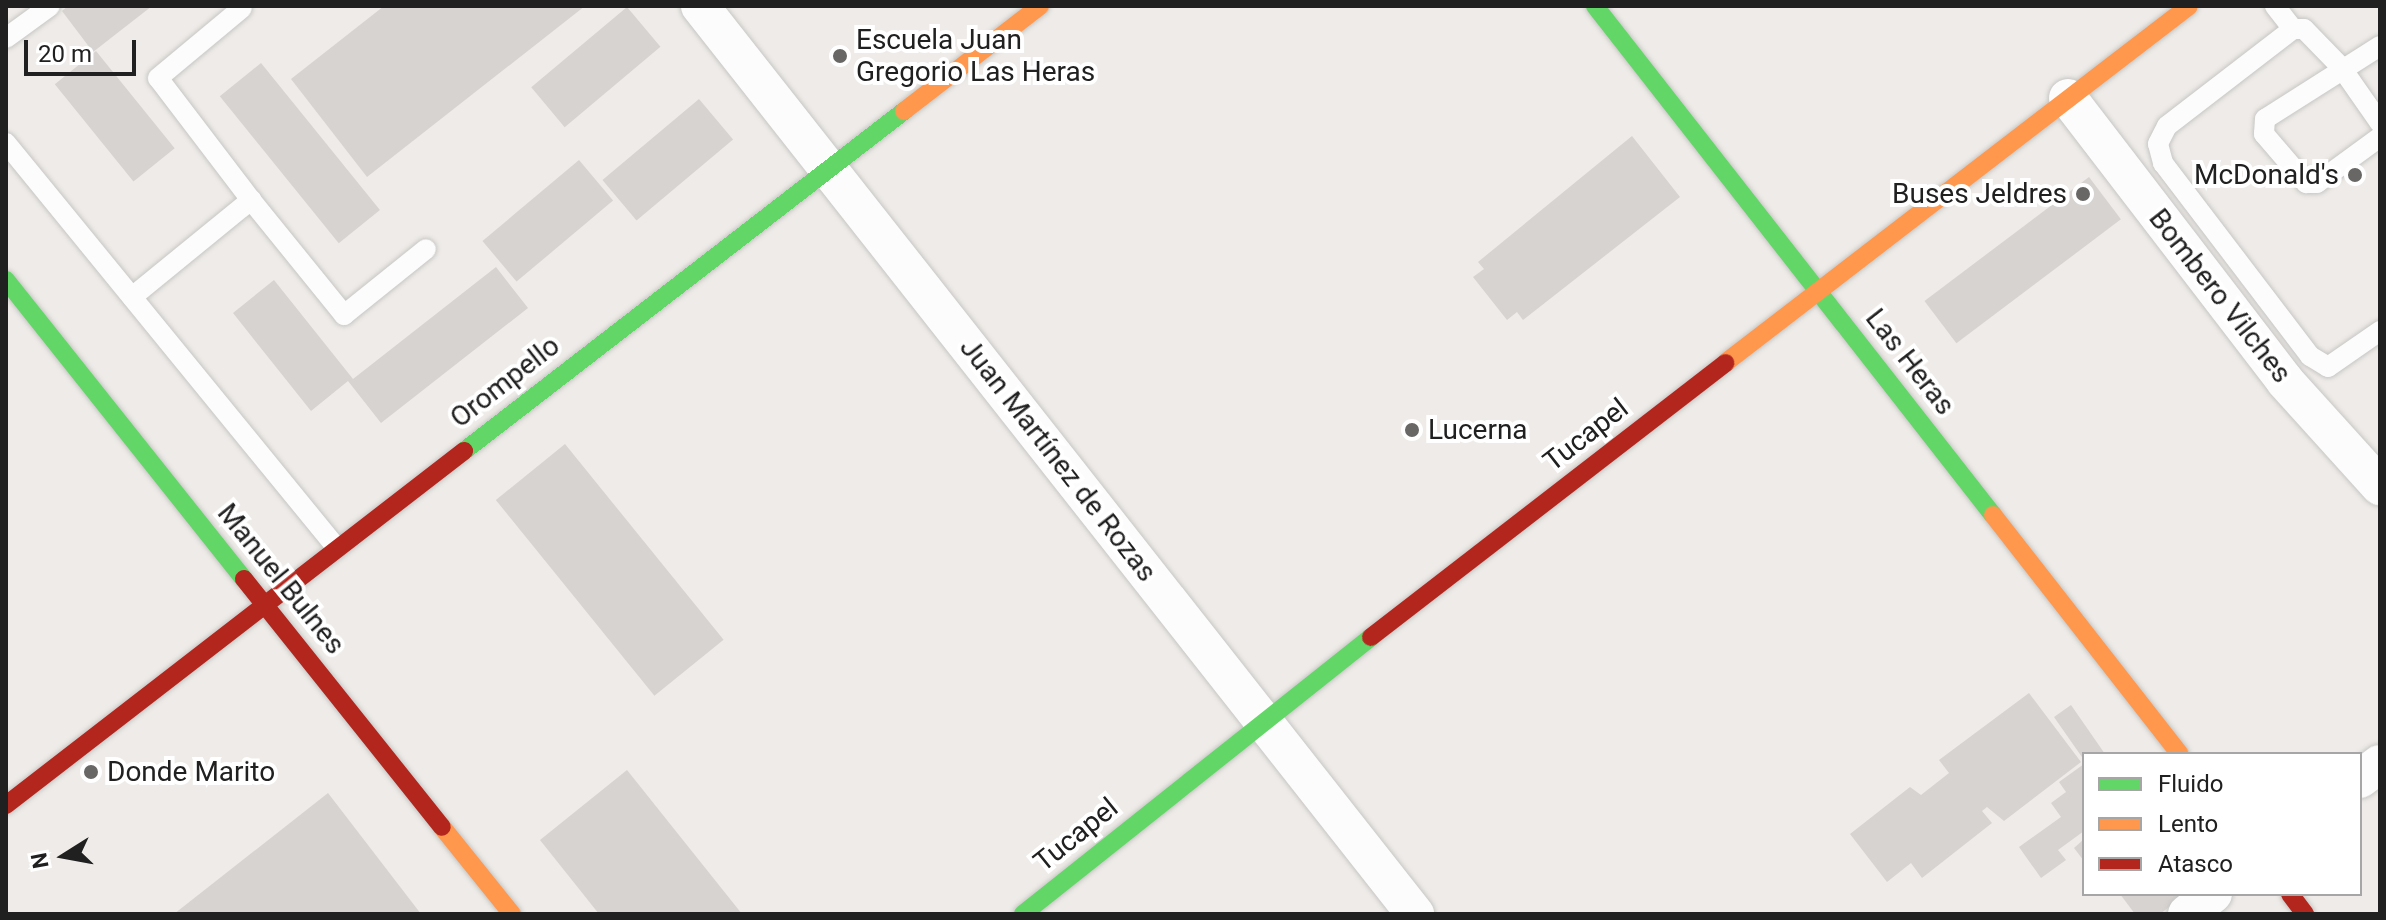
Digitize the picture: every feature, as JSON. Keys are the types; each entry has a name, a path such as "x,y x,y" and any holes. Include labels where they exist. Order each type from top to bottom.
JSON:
{"street":[{"name":"Juan Martínez de Rozas","path":"700,6 1415,914"},
{"name":"Orompello","path":"6,805 1040,6"},
{"name":"Las Heras","path":"1595,6 2178,752"},
{"name":"Tucapel","path":"1023,914 1262,721 2189,6"},
{"name":"Bombero Vilches","path":"2068,98 2285,381 2351,448 2380,486"},
{"name":"Manuel Bulnes","path":"6,280 512,914"},
{"path":"2362,778 2380,764"},
{"path":"2187,914 2210,896"},
{"path":"2292,896 2305,914"}],"lane":[{"path":"6,38 50,6"},
{"path":"2275,6 2293,29"},
{"path":"242,8 158,78 251,200 344,315 426,249"},
{"path":"2380,123 2341,67 2304,29 2293,29 2167,126 2158,144 2163,163 2310,356 2328,367 2380,331"},
{"path":"2380,46 2354,65 2341,67 2265,119 2264,134 2306,183 2317,183 2380,137"},
{"path":"6,143 336,547"},
{"path":"132,297 251,200"}],"building":[{"path":"68,6 152,6 93,52 62,11"},
{"path":"384,6 585,6 367,177 291,79"},
{"path":"627,7 660,47 565,127 531,87"},
{"path":"96,51 175,148 133,181 55,84"},
{"path":"261,63 380,210 339,243 220,96"},
{"path":"699,99 733,140 637,221 602,180"},
{"path":"1632,136 1680,197 1523,320 1517,312 1507,320 1473,277 1484,269 1478,262"},
{"path":"579,160 613,201 517,282 482,241"},
{"path":"2089,177 2121,219 1956,343 1924,301"},
{"path":"496,267 528,308 381,423 348,381 311,411 233,313 274,280 353,379"},
{"path":"565,444 724,640 654,696 496,500"},
{"path":"2029,693 2081,762 2004,821 1987,807 1982,811 1992,823 1922,878 1911,863 1887,882 1850,834 1910,787 1921,795 1949,773 1939,760"},
{"path":"2071,705 2104,752 2082,752 2082,757 2054,717"},
{"path":"2082,765 2082,832 2058,850 2066,860 2041,878 2019,847 2061,817 2051,803 2066,792 2059,782"},
{"path":"627,770 742,914 599,914 540,840"},
{"path":"328,793 421,914 174,914"},
{"path":"2082,841 2082,858 2074,848"},
{"path":"2122,896 2183,896 2160,914 2135,914"}],"traffic: fast":[{"path":"1595,6 1993,515"},
{"path":"464,451 904,111"},
{"path":"6,280 244,579"},
{"path":"1023,914 1371,637"}],"traffic: slow":[{"path":"904,111 1040,6"},
{"path":"1725,363 2189,6"},
{"path":"1993,515 2178,752"},
{"path":"442,827 512,914"}],"traffic: jam":[{"path":"1371,637 1725,363"},
{"path":"6,805 464,451"},
{"path":"244,579 442,827"},
{"path":"2292,896 2305,914"}],"place":[{"name":"Escuela Juan Gregorio Las Heras","path":"840,56"},
{"name":"McDonald's","path":"2355,175"},
{"name":"Buses Jeldres","path":"2083,194"},
{"name":"Lucerna","path":"1412,430"},
{"name":"Donde Marito","path":"91,772"}]}
